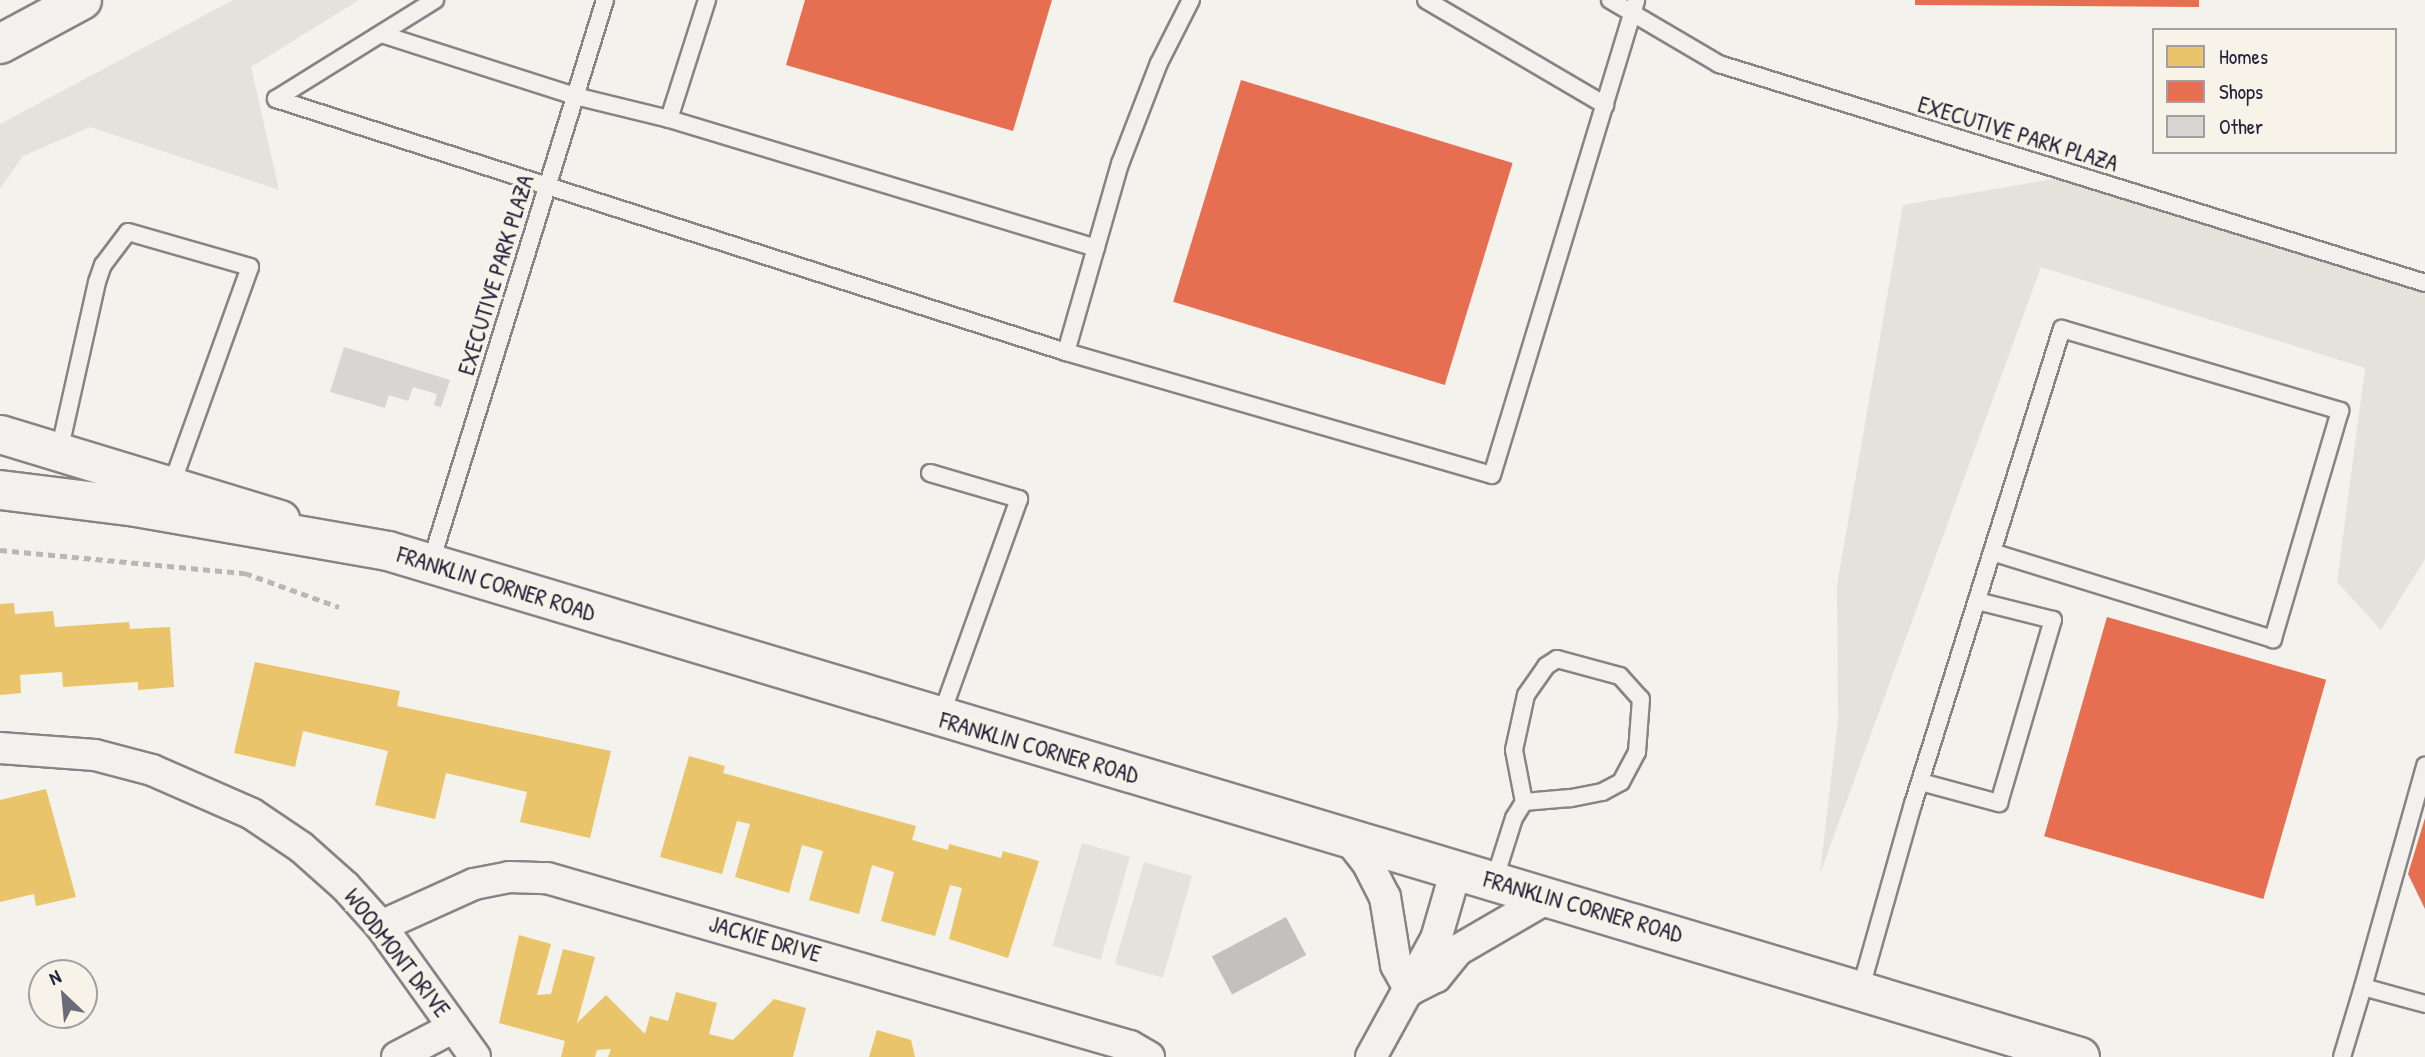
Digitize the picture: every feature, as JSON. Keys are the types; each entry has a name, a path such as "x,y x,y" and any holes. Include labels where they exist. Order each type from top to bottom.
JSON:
{"main road":[{"path":"0,44 82,0"},
{"path":"0,490 136,507 388,551"},
{"name":"FRANKLIN CORNER ROAD","path":"388,551 2080,1057"}],"street":[{"name":"FRANKLIN CORNER ROAD","path":"0,434 388,551"},
{"name":"WOODMONT DRIVE","path":"0,748 95,755 152,770 207,791 301,847 381,926 475,1057"},
{"path":"1348,838 1368,864 1385,897 1396,965 1410,990"},
{"path":"1371,1057 1436,939 1456,870"},
{"name":"JACKIE DRIVE","path":"381,926 474,884 509,877 547,878 1117,1042 1149,1057"},
{"path":"1410,990 1436,977 1468,943 1549,897"},
{"path":"397,1057 454,1027"}],"lane":[{"path":"435,0 276,99 547,188 1066,352 1492,475 1634,6"},
{"name":"EXECUTIVE PARK PLAZA","path":"430,565 605,0"},
{"path":"669,119 707,0"},
{"path":"1066,352 1120,164 1159,63 1191,0"},
{"path":"1426,0 1605,105"},
{"name":"EXECUTIVE PARK PLAZA","path":"1610,0 1634,6 1719,64 2425,283"},
{"path":"382,34 575,96 669,119 1096,248"},
{"path":"59,452 97,282 103,265 128,232 250,267 171,486"},
{"path":"1860,992 1921,782 1980,602 2062,330 2340,411 2273,639 1995,553"},
{"path":"930,473 1019,499 940,718"},
{"path":"1921,782 1999,803 2053,620 1980,602"},
{"path":"1494,881 1514,818 1524,802 1514,750 1525,695 1546,666 1557,659 1620,676 1641,699 1637,752 1621,782 1602,792 1524,802"},
{"path":"2342,1057 2425,766"},
{"path":"2363,987 2425,1004"}],"path":[{"path":"0,550 245,573 339,607"}],"shaded area":[{"path":"233,0 359,0 251,67 279,190 90,127 23,156 0,189 0,124"},
{"path":"2075,175 2425,294 2425,559 2381,630 2337,582 2365,368 2041,267 1820,874 1838,720 1837,585 1903,205"},
{"path":"1082,843 1130,857 1101,960 1053,946"},
{"path":"1144,862 1192,876 1163,978 1115,964"},
{"path":"1286,917 1306,955 1232,994 1212,956"}],"building: Homes":[{"path":"14,603 15,614 53,611 55,627 129,622 130,629 170,627 174,687 138,690 138,682 63,687 62,672 20,675 21,693 0,695 0,604"},
{"path":"255,662 400,691 397,706 611,751 590,838 520,822 527,792 446,773 435,819 375,805 388,751 303,731 295,767 234,753"},
{"path":"689,756 725,766 723,773 916,826 912,840 948,850 949,844 1001,858 1003,851 1039,861 1008,958 949,939 962,888 950,885 935,936 881,921 894,872 872,865 859,914 809,900 823,851 802,845 789,893 735,877 750,824 737,821 722,874 660,857"},
{"path":"46,789 76,897 36,906 34,894 0,902 0,800"},
{"path":"519,935 551,944 537,995 551,994 563,949 595,957 577,1023 606,995 645,1034 650,1016 668,1021 676,992 717,1003 709,1034 733,1040 774,999 806,1008 793,1057 608,1057 611,1049 597,1050 595,1057 561,1057 565,1041 499,1023"},
{"path":"877,1030 911,1040 915,1057 869,1057"}],"building: Shops":[{"path":"805,0 1052,0 1013,131 786,65"},
{"path":"1915,0 2199,0 2199,7 1915,5"},
{"path":"1241,80 1513,163 1445,385 1173,302"},
{"path":"2107,617 2326,680 2263,899 2044,836"},
{"path":"2425,818 2425,909 2408,874"}],"building: Other":[{"path":"344,347 450,380 441,407 434,405 437,394 413,387 408,401 389,395 385,408 330,392"}]}
